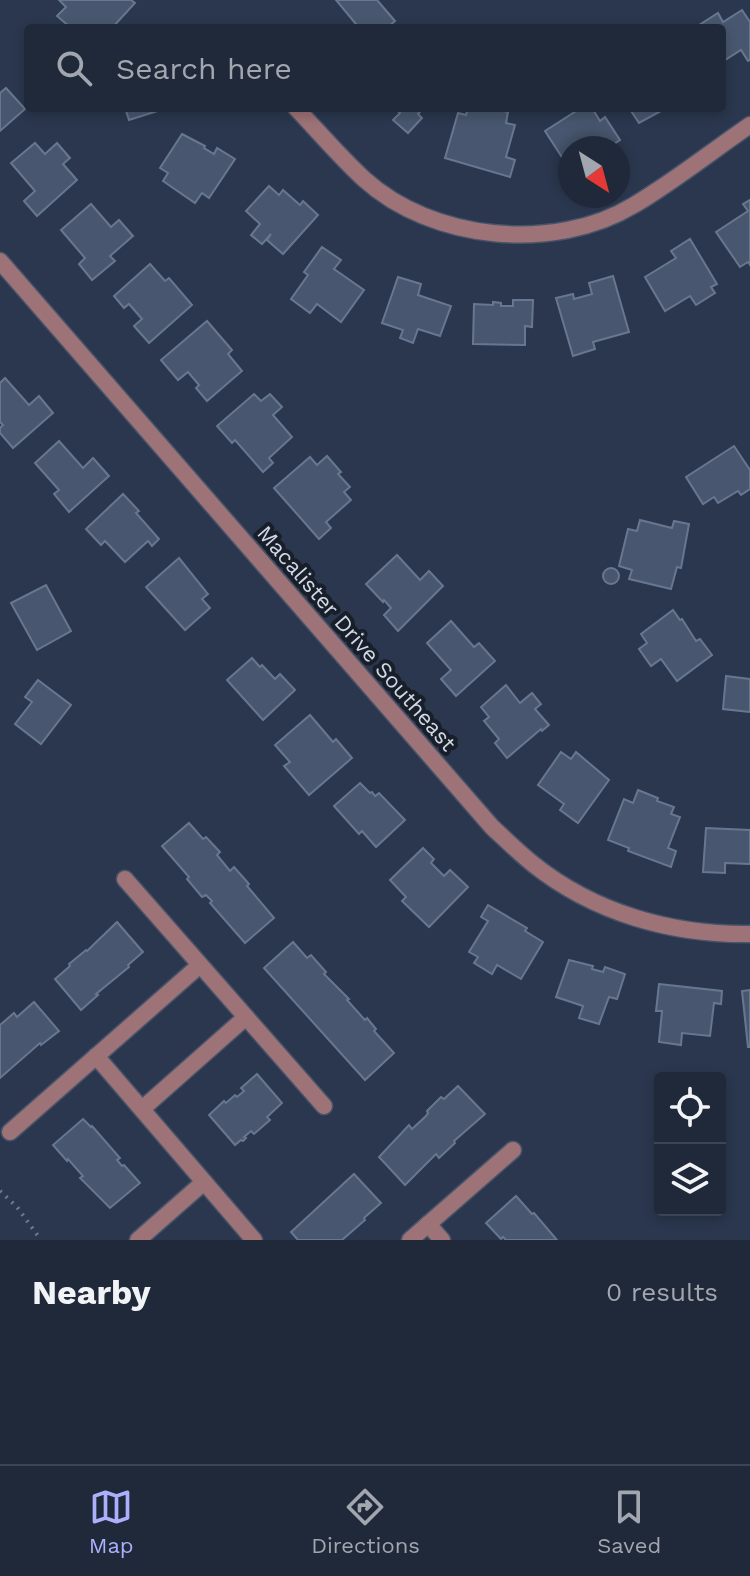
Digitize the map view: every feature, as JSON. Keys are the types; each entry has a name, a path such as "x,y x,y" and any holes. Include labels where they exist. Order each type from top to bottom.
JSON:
{"street":[{"path":"300,112 364,180 416,212 449,225 487,233 525,235 586,225 633,206 750,125"},
{"name":"Macalister Drive Southeast","path":"0,261 481,815 533,864 603,906 642,921 719,934 750,934"},
{"path":"125,879 324,1106"},
{"path":"10,1132 200,965"},
{"path":"142,1109 246,1017"},
{"path":"96,1056 254,1240"},
{"path":"410,1240 513,1150"},
{"path":"138,1240 204,1182"},
{"path":"428,1224 442,1240"}],"path":[{"path":"0,1191 17,1207 41,1240"}],"building":[{"path":"59,0 131,0 135,3 116,24 66,24 57,16 66,7"},
{"path":"336,0 377,0 395,21 392,24 356,24"},
{"path":"742,10 750,22 750,60 741,50 726,59 726,24 701,24 718,13 723,22"},
{"path":"6,88 24,110 0,131 0,93"},
{"path":"126,112 154,112 129,120"},
{"path":"420,112 422,118 408,133 393,120 400,113"},
{"path":"467,112 508,112 506,123 515,125 506,157 515,160 510,177 445,158 458,113 466,115"},
{"path":"575,112 594,112 600,121 605,117 617,136 558,136 558,151 545,131"},
{"path":"632,112 659,112 639,123"},
{"path":"182,134 214,154 217,148 235,159 209,198 202,193 195,203 163,181 168,173 160,168"},
{"path":"35,143 45,154 57,143 70,158 63,164 77,180 37,216 24,201 35,191 11,163"},
{"path":"269,186 279,195 283,190 300,205 303,201 318,215 283,254 267,240 271,234 262,244 251,235 260,224 246,211"},
{"path":"750,200 750,265 748,262 740,267 716,232 748,211 743,204"},
{"path":"91,204 111,227 119,220 133,236 110,256 115,261 92,280 79,264 85,258 61,230"},
{"path":"690,239 717,284 711,287 715,293 696,305 690,296 665,311 645,277 676,258 671,251"},
{"path":"322,247 341,260 334,269 364,290 341,322 317,304 310,313 291,299 308,275 304,272"},
{"path":"150,264 165,281 169,278 192,305 149,343 134,326 142,319 129,304 124,308 114,296"},
{"path":"613,276 629,332 593,342 595,349 573,356 556,298 573,294 574,299 592,294 589,283"},
{"path":"398,277 421,284 418,295 451,306 440,336 418,329 413,343 400,338 403,330 382,323"},
{"path":"513,300 533,300 532,327 525,326 525,345 473,344 474,304 493,305 493,302 513,306"},
{"path":"207,321 232,350 228,354 242,371 207,401 188,372 178,380 161,360"},
{"path":"5,378 29,405 39,396 53,413 13,448 0,433 3,425 0,422 0,383"},
{"path":"254,394 261,401 270,394 282,407 273,415 292,437 269,458 273,463 263,472 235,440 232,443 217,426"},
{"path":"59,441 83,468 93,458 109,476 69,512 54,494 59,490 35,463"},
{"path":"734,446 750,470 750,489 741,495 738,491 718,503 714,497 703,504 686,477"},
{"path":"327,456 350,487 344,492 351,500 326,522 331,528 319,539 274,488 310,457 317,465"},
{"path":"123,494 159,539 152,546 148,541 125,562 105,541 101,545 86,529"},
{"path":"640,520 672,528 674,521 689,524 681,568 677,567 671,589 629,579 632,570 619,566 628,529 637,531"},
{"path":"397,555 420,580 429,571 443,586 398,631 384,615 391,608 366,584"},
{"path":"179,558 208,594 202,599 210,608 185,630 146,587"},
{"path":"611,568 619,576 611,584 603,576"},
{"path":"46,585 71,631 37,650 11,603"},
{"path":"673,610 696,641 700,639 712,655 677,681 661,659 651,666 639,649 647,643 641,634"},
{"path":"451,621 474,647 479,643 495,661 456,696 441,679 451,670 427,643"},
{"path":"252,658 275,679 280,674 295,690 263,720 227,680"},
{"path":"726,676 750,679 750,712 723,709"},
{"path":"38,680 71,705 41,744 15,724 32,702 25,697"},
{"path":"506,685 520,703 532,693 541,704 535,709 549,725 507,758 495,743 499,739 484,721 489,717 481,707"},
{"path":"310,715 333,742 336,739 352,758 309,795 284,766 290,762 275,745"},
{"path":"561,752 571,759 576,752 609,780 578,823 560,810 564,804 538,785"},
{"path":"360,783 375,796 379,793 405,820 376,847 362,831 359,834 334,806"},
{"path":"638,790 674,807 671,814 680,817 668,848 676,851 671,867 608,840 624,799 633,803"},
{"path":"189,823 220,852 217,855 230,871 234,867 274,918 245,943 210,903 212,901 206,895 202,897 162,846"},
{"path":"706,828 750,830 750,864 725,863 725,873 703,872"},
{"path":"423,848 434,859 431,863 444,876 450,870 468,887 429,927 402,901 406,897 390,880"},
{"path":"488,905 527,928 525,931 543,942 521,979 497,965 492,974 474,963 478,957 469,952 488,921 481,917"},
{"path":"117,922 143,952 81,1010 55,979"},
{"path":"293,942 307,958 311,955 394,1053 365,1080 264,968"},
{"path":"569,960 603,972 605,967 625,974 617,999 609,997 599,1024 579,1018 583,1006 556,997"},
{"path":"659,984 722,991 721,1004 714,1003 710,1036 682,1033 681,1045 659,1042 662,1011 656,1011"},
{"path":"750,990 750,1047 748,1047 742,991"},
{"path":"34,1002 59,1031 40,1043 0,1078 0,1025 14,1013 17,1017"},
{"path":"257,1074 282,1103 267,1117 270,1120 235,1145 209,1115 224,1101 226,1103 235,1095 237,1097 244,1091 241,1088"},
{"path":"458,1086 485,1114 439,1158 436,1154 405,1185 379,1157 409,1125 412,1129 441,1097 444,1099"},
{"path":"83,1119 140,1183 110,1208 53,1145"},
{"path":"354,1174 381,1203 342,1240 298,1240 291,1232"},
{"path":"516,1196 557,1240 501,1239 486,1223"}]}
